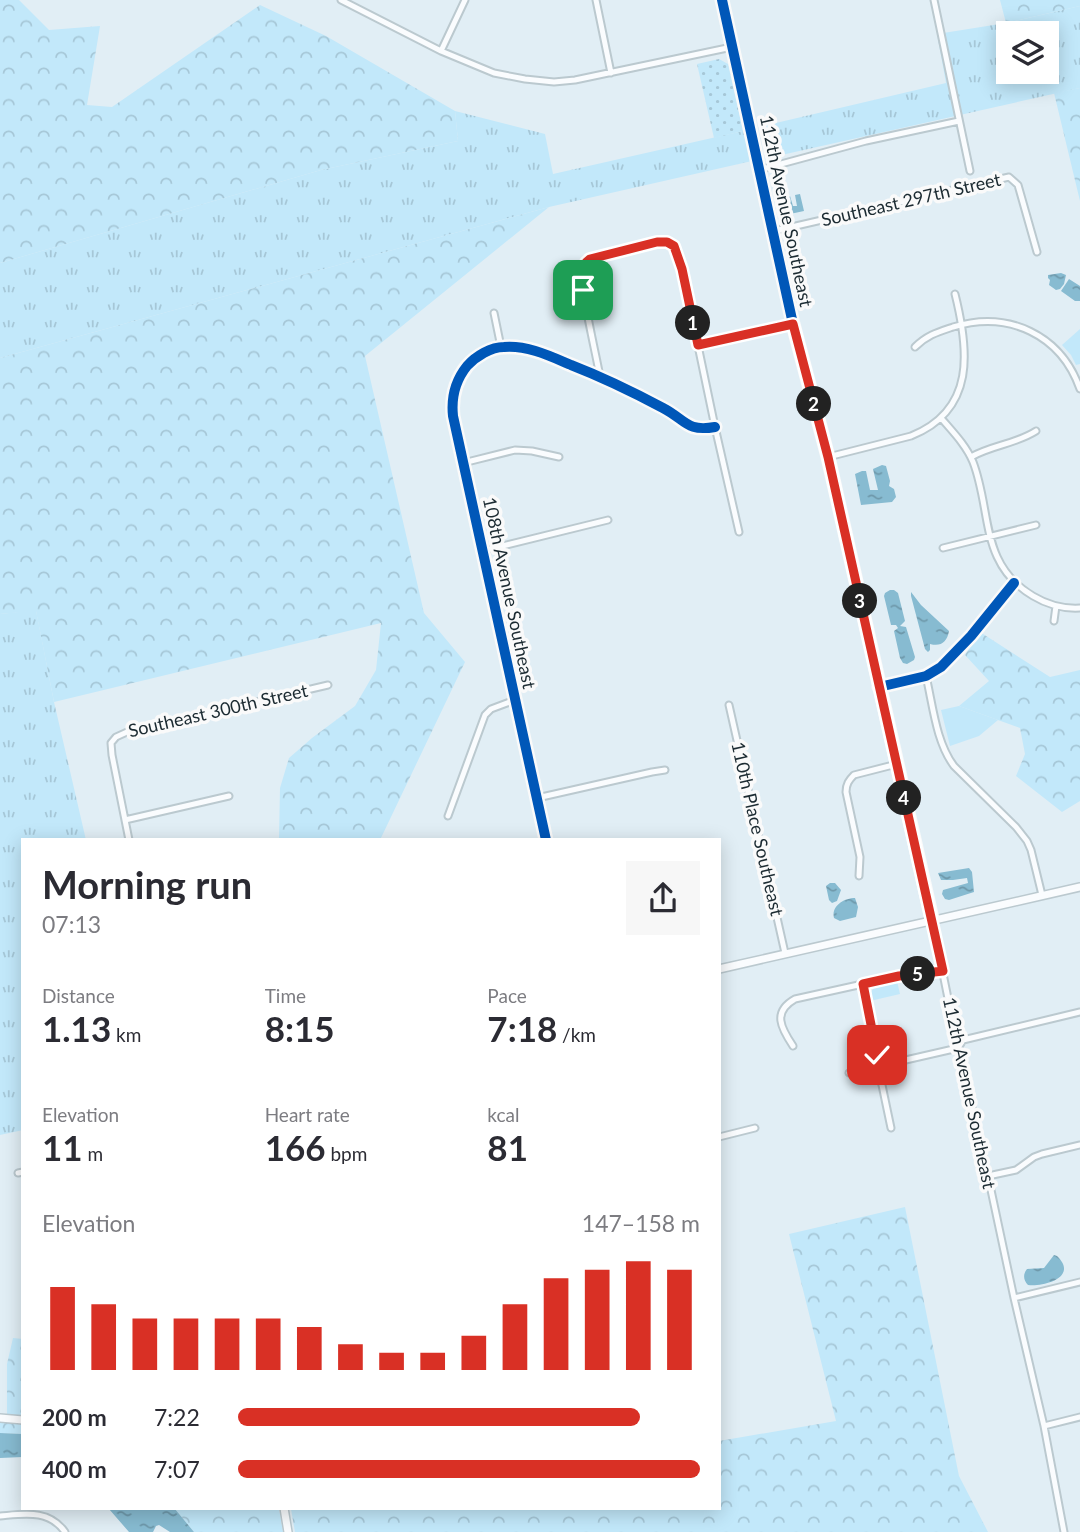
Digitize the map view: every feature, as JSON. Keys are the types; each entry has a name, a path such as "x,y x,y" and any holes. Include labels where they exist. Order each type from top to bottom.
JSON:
{"street":[{"path":"341,0 441,51 494,73 525,79 554,82 575,80 732,47"},
{"path":"441,51 465,0"},
{"path":"596,0 611,73"},
{"name":"112th Avenue Southeast","path":"722,0 793,324 828,457 932,919 958,1048 1044,1426 1064,1532"},
{"path":"934,0 970,172"},
{"path":"759,170 866,141 959,121"},
{"name":"Southeast 297th Street","path":"774,231 1009,177 1018,185 1037,252"},
{"path":"600,377 582,285 583,266 587,260 594,257 667,242 674,246 682,269 739,532"},
{"path":"828,457 911,436 929,428 941,418 955,399 963,379 965,352 955,294"},
{"path":"495,313 501,346 536,351 600,377 666,409 695,429 715,427"},
{"path":"698,345 793,324"},
{"path":"915,347 932,334 962,325 1008,324 1037,334 1056,348 1075,375 1080,389"},
{"name":"108th Avenue Southeast","path":"501,346 474,359 458,382 452,403 546,838"},
{"path":"941,418 971,457 978,477 989,537 1014,583 1037,598 1056,606 1080,608"},
{"path":"971,457 992,447 1026,438 1036,431"},
{"path":"463,463 515,450 532,450 559,457"},
{"path":"482,551 608,520"},
{"path":"943,548 1036,525"},
{"path":"879,687 926,676 936,671 952,658 1014,583"},
{"path":"1054,621 1056,606"},
{"path":"926,676 947,757 1027,841 1042,895"},
{"name":"Southeast 300th Street","path":"125,820 111,743 116,737 127,732 328,685"},
{"path":"448,816 485,715 491,709 515,701"},
{"name":"110th Place Southeast","path":"729,705 785,953"},
{"path":"859,876 860,857 846,792 849,779 897,764"},
{"path":"537,798 665,770"},
{"path":"129,838 125,820 229,796"},
{"path":"721,969 1080,887"},
{"path":"793,1046 782,1023 782,1011 795,999 899,976 943,971"},
{"path":"863,984 877,1055"},
{"path":"849,1073 958,1048 963,1040 1080,1012"},
{"path":"878,1066 891,1128"},
{"path":"721,1136 755,1128"},
{"path":"988,1176 1016,1170 1042,1154 1080,1145"},
{"path":"1014,1298 1080,1282"},
{"path":"1044,1426 1080,1417"},
{"path":"0,1418 21,1420"},
{"path":"284,1510 288,1532"},
{"path":"0,1516 38,1514 49,1517 65,1532"}],"green space":[{"path":"0,0 19,0 49,30 100,26 87,105 112,107 260,5 326,36 455,111 458,141 321,170 0,263"},
{"path":"1000,0 1080,0 1080,6 1005,21"},
{"path":"1080,6 1080,88 768,158 759,127 946,83 937,34 996,25 996,84 1059,84 1059,21 1015,21"},
{"path":"719,59 728,64 743,131 714,138 697,64"},
{"path":"1080,88 1080,201 1054,93"},
{"path":"455,111 545,134 553,174 743,131 752,161 549,207 0,358 0,263 321,170 458,141"},
{"path":"549,207 365,356 424,613 465,662 381,838 279,838 280,788 289,758 355,706 376,670 381,623 54,702 36,611 0,614 0,358"},
{"path":"1080,329 1080,364 1076,365 1062,345"},
{"path":"36,610 86,838 21,838 21,1130 0,1135 0,614"},
{"path":"980,632 1050,677 1080,670 1080,801 1062,812 1016,776 1025,754 1020,728 959,706 989,681 965,655"},
{"path":"959,706 998,720 979,736 950,746 941,710"},
{"path":"897,981 900,994 870,1001 875,986"},
{"path":"905,1207 959,1476 988,1532 295,1532 291,1510 721,1510 721,1441 836,1421 789,1234"},
{"path":"13,1338 21,1339 21,1416 7,1414 7,1364"},
{"path":"0,1419 21,1422 21,1434 0,1433"},
{"path":"176,1510 279,1510 283,1532 194,1532"}],"water":[{"path":"800,194 804,211 790,214 786,198 790,196 793,206 797,206 795,195"},
{"path":"1048,275 1066,275 1064,284 1056,290 1049,285"},
{"path":"1069,279 1080,286 1080,301 1075,301 1061,291"},
{"path":"886,466 889,486 894,489 896,497 892,502 861,505 855,474 866,471 870,490 878,490 873,469"},
{"path":"890,590 898,593 905,621 900,626 906,627 915,657 907,664 900,658 894,631 898,628 891,625 884,596"},
{"path":"911,592 949,631 943,643 930,644 928,652 925,649"},
{"path":"969,868 972,872 974,892 945,899 943,890 968,883 967,878 941,880 938,873"},
{"path":"835,883 841,890 837,901 832,903 826,886"},
{"path":"855,898 858,907 856,917 840,921 834,918 834,910 839,903"},
{"path":"1054,1255 1063,1263 1062,1275 1050,1282 1028,1285 1024,1277 1027,1269 1044,1268"},
{"path":"0,1433 21,1434 21,1457 0,1458"},
{"path":"110,1510 176,1510 194,1532 170,1532 159,1525 153,1532 129,1532"}],"cycle path":[{"path":"722,0 793,324 828,457 932,919"},
{"path":"546,838 453,416 453,396 457,383 467,366 484,353 499,347 530,349 606,380 671,412 687,424 698,428 715,427"},
{"path":"879,687 926,676 941,667 971,636 1014,583"}],"route":[{"path":"583,290 582,270 584,263 590,259 657,242 667,242 674,246 682,269 698,345 793,324 828,457 943,971 899,976 863,984 877,1055"}]}
